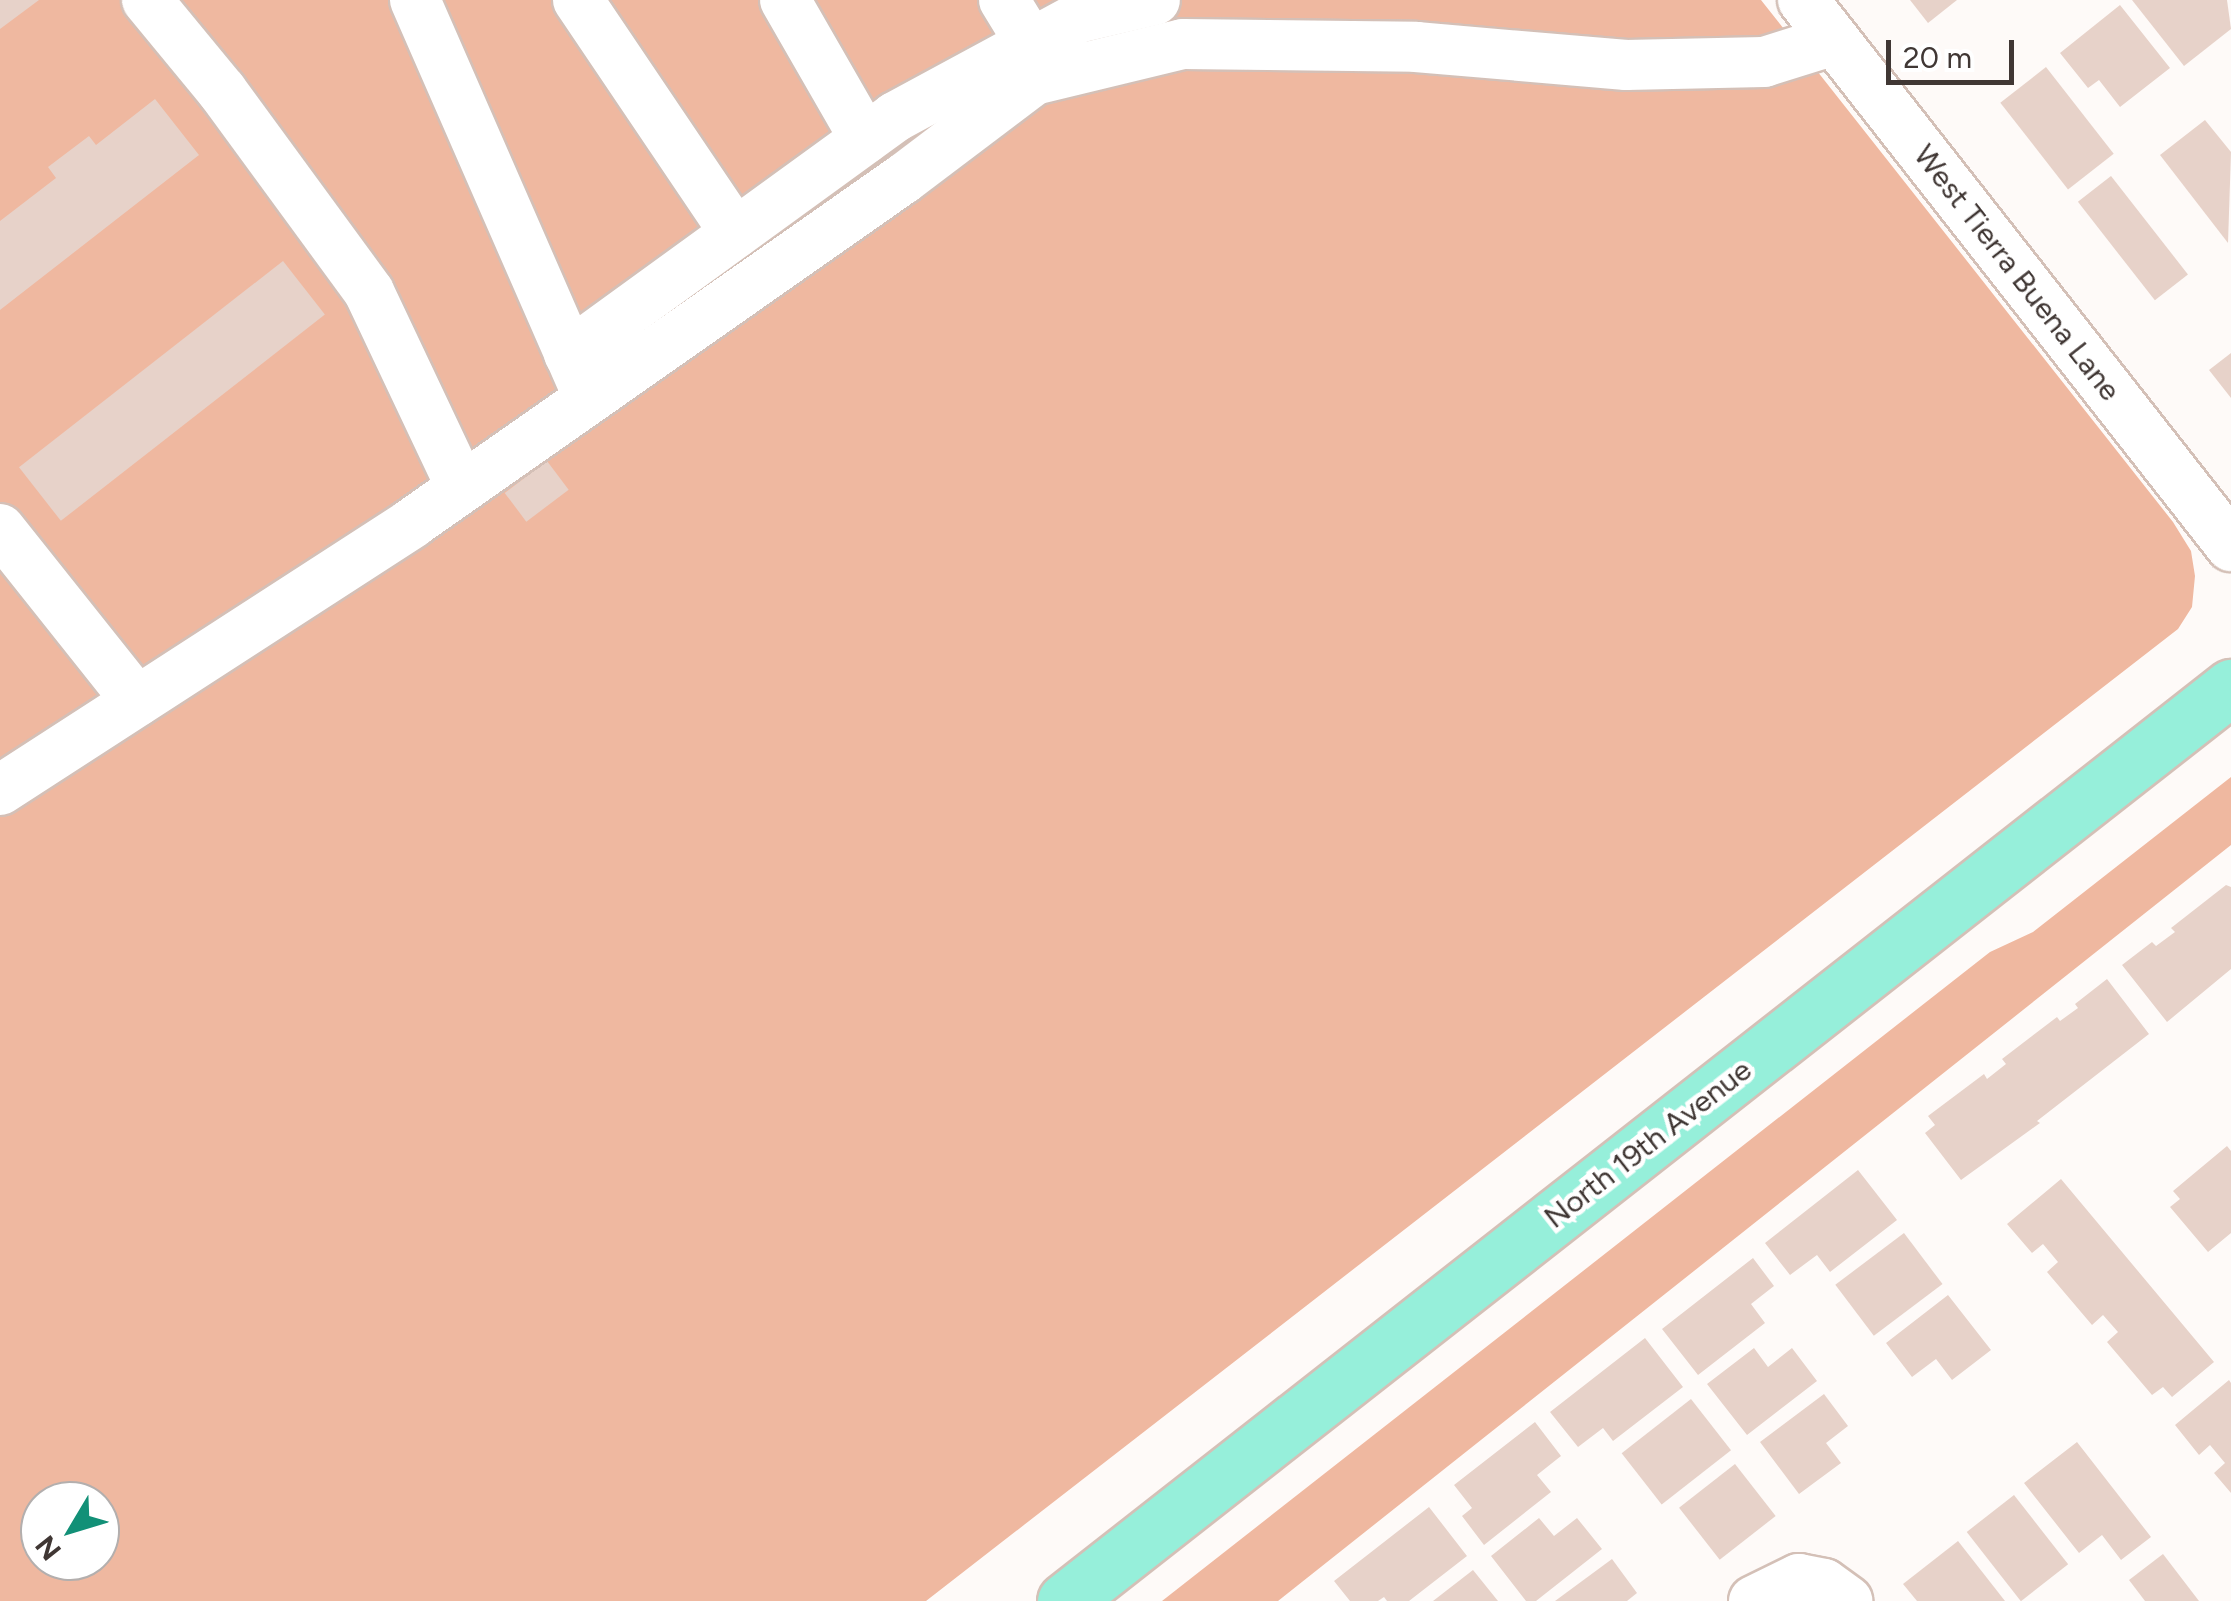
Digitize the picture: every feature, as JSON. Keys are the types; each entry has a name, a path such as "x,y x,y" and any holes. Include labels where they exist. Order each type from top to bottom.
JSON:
{"main road":[{"name":"North 19th Avenue","path":"1064,1601 2231,687"}],"street":[{"path":"414,0 579,376"},
{"path":"578,0 735,234"},
{"path":"786,0 865,139"},
{"path":"1004,0 1031,44"},
{"path":"0,790 462,487 735,234 894,117 1078,18 1154,0"},
{"name":"West Tierra Buena Lane","path":"1803,0 2231,546"},
{"path":"150,1 370,292 462,487"},
{"path":"579,376 903,179 1034,80 1184,44 1416,46 1626,65 1764,62 1834,40"},
{"path":"0,528 137,701"},
{"path":"1754,1601 1799,1579 1824,1584 1847,1601"}],"shaded area":[{"path":"0,0 1761,0 2173,522 2191,551 2195,576 2192,607 2178,629 926,1601 0,1601"},
{"path":"2231,777 2231,845 1278,1601 1162,1601 1990,952 2033,932"}],"building":[{"path":"0,0 39,0 0,29"},
{"path":"1910,0 1957,0 1928,23"},
{"path":"2132,0 2227,0 2231,29 2184,66"},
{"path":"2120,5 2170,68 2120,107 2099,80 2088,88 2060,53"},
{"path":"2046,67 2114,154 2068,189 2000,103"},
{"path":"155,99 199,155 0,310 0,221 56,178 48,167 89,136 96,145"},
{"path":"2205,120 2231,152 2228,243 2160,155"},
{"path":"2111,176 2188,275 2155,300 2078,202"},
{"path":"283,261 325,315 61,521 19,467"},
{"path":"2231,353 2231,398 2209,370"},
{"path":"547,461 569,490 526,522 505,493"},
{"path":"2226,885 2231,887 2231,969 2167,1022 2122,965 2152,942 2156,946 2175,932 2171,928"},
{"path":"2107,979 2149,1034 2037,1121 2040,1123 1961,1180 1925,1133 1935,1125 1928,1116 1984,1074 1987,1079 2006,1064 2002,1059 2057,1017 2060,1021 2078,1008 2075,1004"},
{"path":"2227,1146 2231,1151 2231,1233 2208,1252 2170,1207 2180,1199 2173,1191"},
{"path":"1858,1170 1897,1220 1830,1272 1817,1255 1790,1275 1765,1243"},
{"path":"2061,1179 2214,1362 2172,1397 2163,1387 2152,1395 2107,1342 2118,1332 2103,1315 2092,1325 2047,1272 2058,1262 2043,1244 2032,1253 2007,1224"},
{"path":"1904,1233 1943,1284 1874,1336 1835,1285"},
{"path":"1753,1258 1774,1286 1751,1304 1765,1323 1698,1375 1662,1329"},
{"path":"1948,1295 1991,1350 1952,1380 1936,1359 1912,1377 1886,1343"},
{"path":"1645,1338 1683,1387 1613,1441 1603,1428 1578,1447 1550,1412"},
{"path":"1754,1348 1768,1367 1792,1348 1817,1381 1747,1435 1707,1384"},
{"path":"2229,1380 2231,1493 2214,1473 2225,1463 2210,1445 2199,1455 2175,1425"},
{"path":"1824,1394 1848,1426 1826,1443 1841,1463 1799,1494 1760,1442"},
{"path":"1691,1399 1731,1450 1662,1504 1622,1453"},
{"path":"1535,1422 1561,1456 1537,1475 1551,1492 1484,1545 1462,1516 1472,1508 1454,1485"},
{"path":"2077,1442 2151,1537 2121,1560 2102,1535 2079,1553 2024,1483"},
{"path":"1735,1464 1776,1516 1720,1560 1679,1508"},
{"path":"2014,1495 2068,1564 2021,1601 1967,1532"},
{"path":"1429,1507 1467,1556 1409,1601 1387,1601 1384,1597 1378,1601 1350,1601 1334,1581"},
{"path":"1539,1518 1554,1536 1577,1518 1602,1549 1536,1601 1526,1601 1491,1556"},
{"path":"1958,1541 2005,1601 1917,1601 1903,1584"},
{"path":"2163,1554 2199,1601 2145,1601 2129,1580"},
{"path":"1612,1559 1637,1593 1627,1601 1555,1601"},
{"path":"1473,1570 1498,1601 1433,1601"}]}
